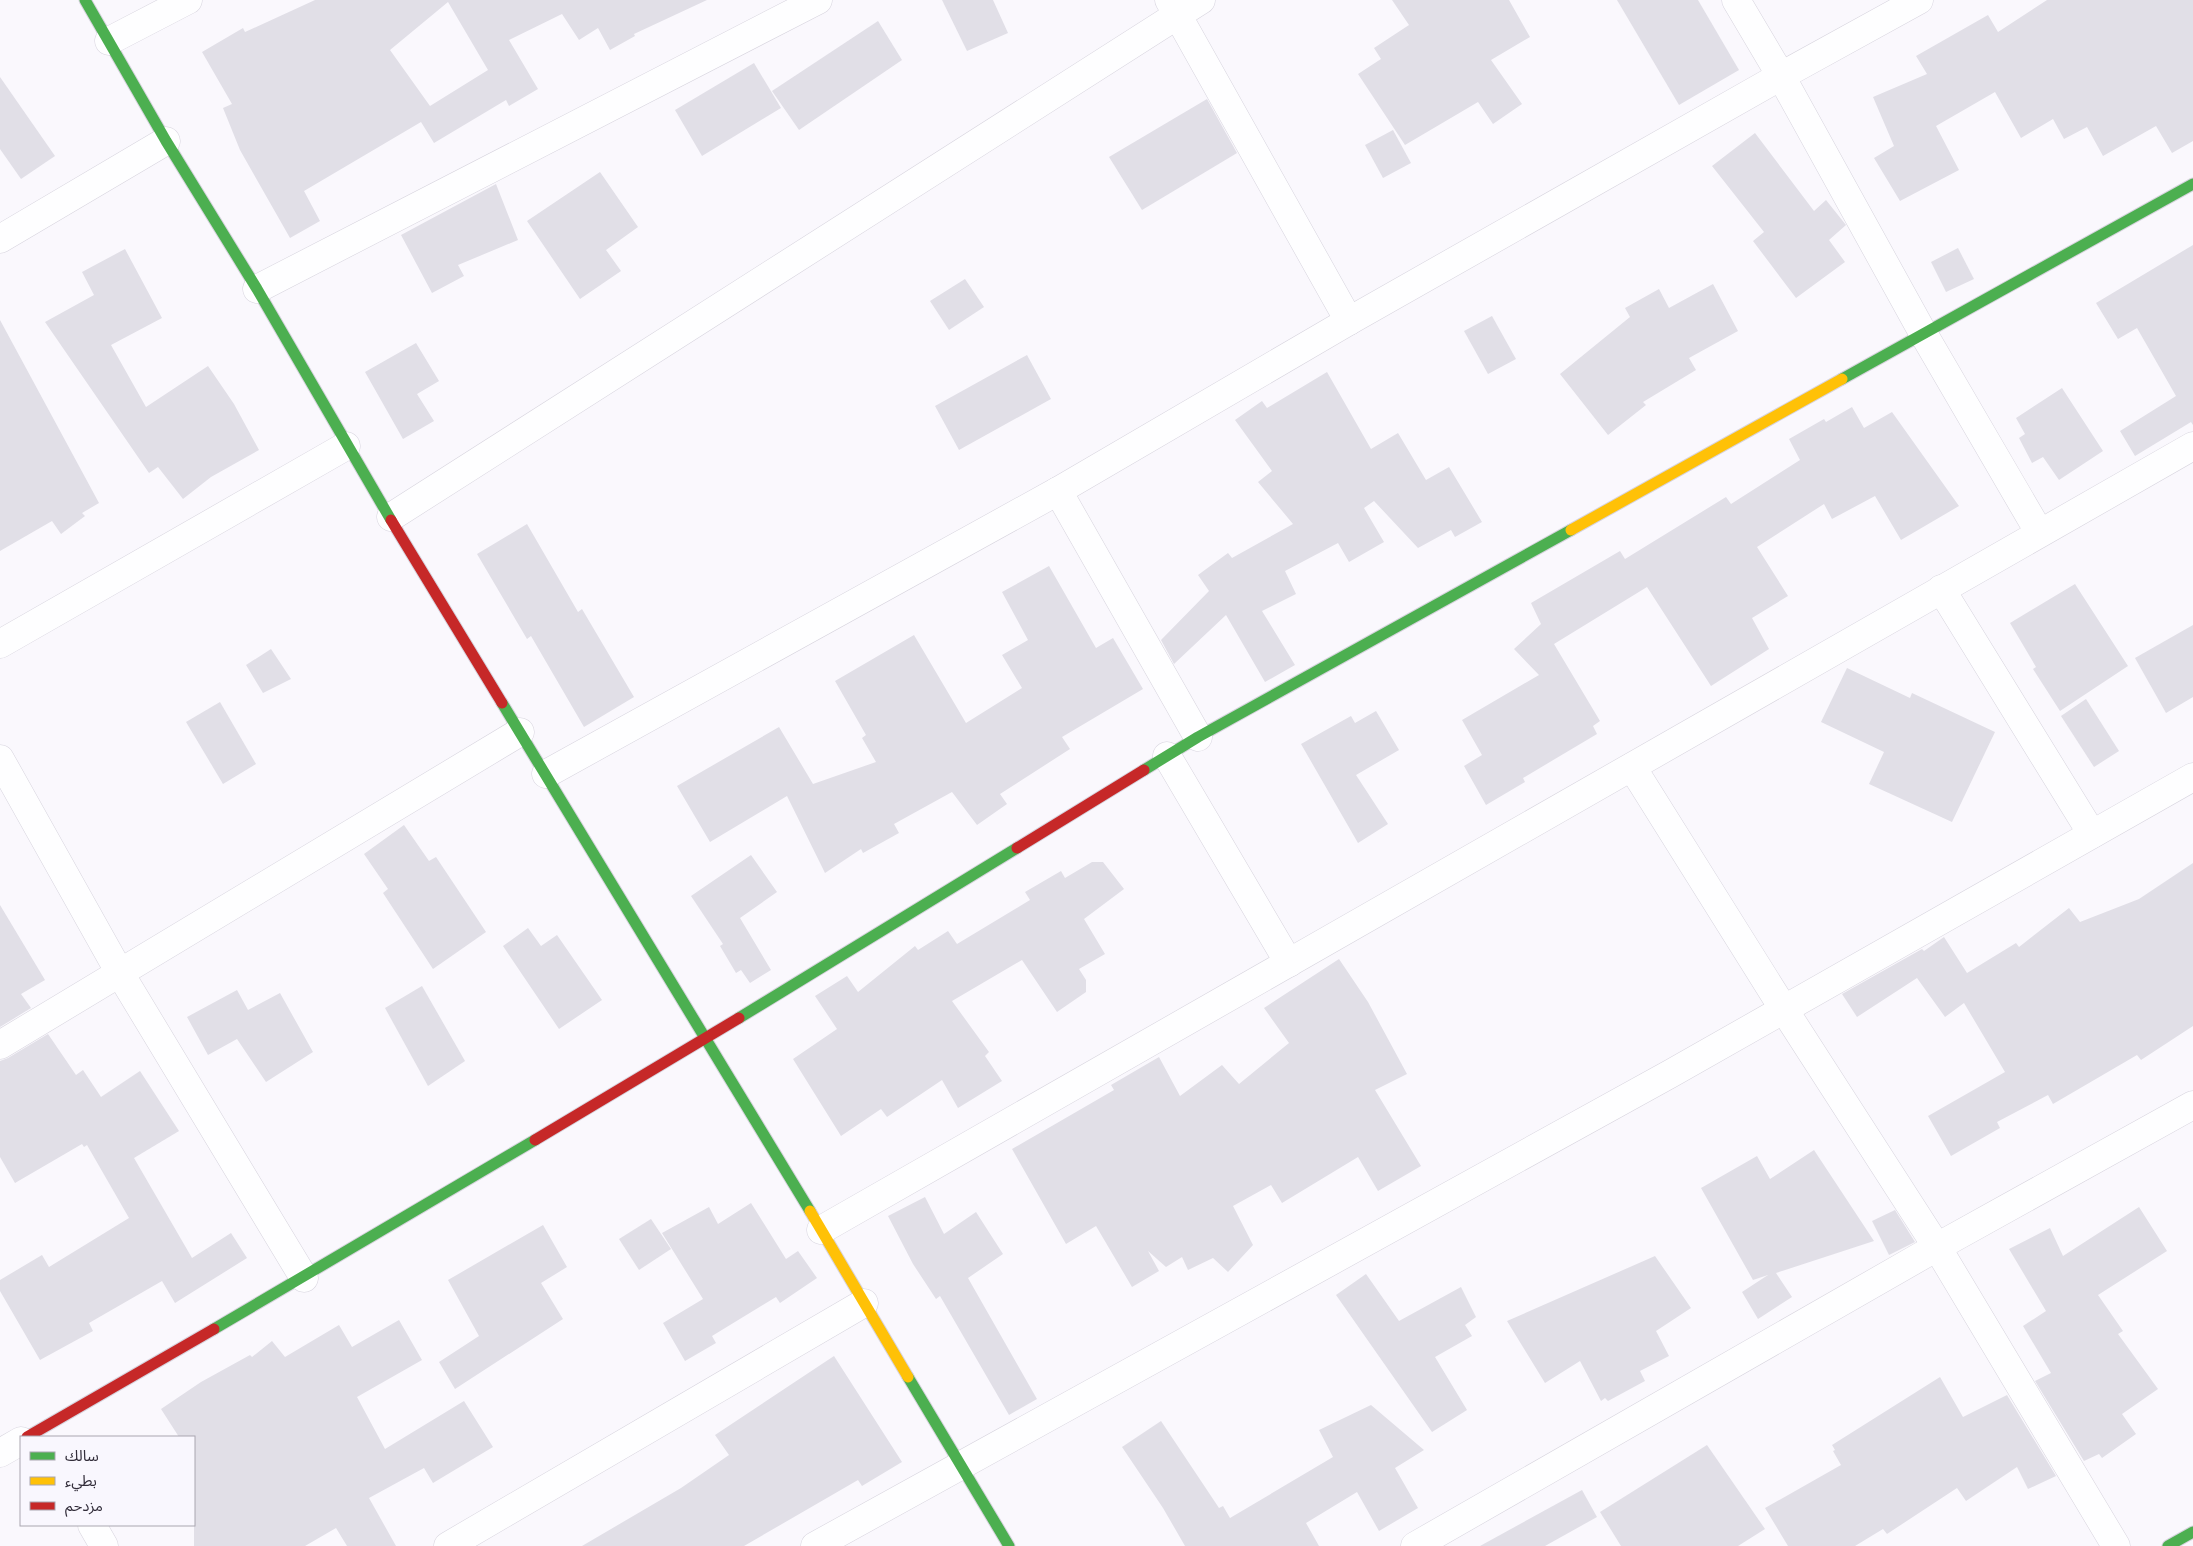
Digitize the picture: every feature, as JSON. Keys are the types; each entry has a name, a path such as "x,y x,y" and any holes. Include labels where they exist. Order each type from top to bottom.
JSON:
{"street":[{"path":"85,0 166,141 257,289 346,446 391,517 821,1230 1009,1546"},
{"path":"109,41 188,0"},
{"path":"257,289 818,0"},
{"path":"391,517 1174,7 1201,0"},
{"path":"1736,0 1781,76 1922,333 2039,532"},
{"path":"546,774 1058,491 1350,321 1781,76 1919,0"},
{"path":"1174,7 1350,321"},
{"path":"0,238 166,141"},
{"path":"32,1436 304,1278 705,1039 1198,737 2193,184"},
{"path":"0,644 346,446"},
{"path":"821,1230 1632,767 2039,532 2193,446"},
{"path":"1058,491 1198,737"},
{"path":"1941,589 2092,834"},
{"path":"0,1045 121,975 520,732"},
{"path":"1167,756 1289,963"},
{"path":"0,759 121,975 304,1278"},
{"path":"1632,767 1783,1008 1937,1247 2116,1546"},
{"path":"815,1546 1653,1083 2193,777"},
{"path":"1415,1546 1937,1247 2193,1105"},
{"path":"448,1546 864,1303"},
{"path":"0,1453 20,1442"},
{"path":"93,1526 104,1546"},
{"path":"2168,1546 2193,1532"}],"building":[{"path":"315,0 707,0 634,34 635,36 610,50 598,28 579,40 562,14 509,40 538,89 509,106 506,100 434,143 421,122 304,191 320,221 290,238 240,150 223,108 232,104 202,52 243,28 245,32","holes":["448,2 488,70 430,106 390,50"]},
{"path":"942,0 993,0 1008,33 967,51"},
{"path":"1392,0 1509,0 1530,37 1491,60 1522,104 1493,124 1478,102 1405,145 1358,74 1381,59 1374,48 1409,25"},
{"path":"1617,0 1698,0 1739,70 1679,105"},
{"path":"2047,0 2193,0 2193,141 2172,153 2156,126 2103,156 2087,127 2064,139 2053,119 2021,138 1995,92 1936,126 1959,170 1900,201 1874,158 1894,146 1873,97 1927,74 1916,56 1988,15 1998,32"},
{"path":"878,21 902,60 799,130 772,91"},
{"path":"754,63 781,108 702,156 675,110"},
{"path":"0,77 55,156 21,179 0,149"},
{"path":"1207,99 1237,153 1142,210 1109,157"},
{"path":"1393,130 1411,163 1383,178 1365,145"},
{"path":"1755,133 1814,211 1826,200 1846,225 1829,240 1845,262 1796,298 1753,241 1764,232 1712,166"},
{"path":"600,172 638,227 606,250 621,271 580,299 527,221"},
{"path":"496,184 518,240 458,265 464,276 432,293 401,235"},
{"path":"2193,245 2193,425 2191,422 2135,456 2120,431 2176,396 2137,328 2118,339 2096,303"},
{"path":"1958,248 1974,279 1946,292 1931,262"},
{"path":"125,249 162,318 111,345 146,407 208,366 234,404 259,450 211,477 183,499 158,467 149,473 45,322 94,295 82,272"},
{"path":"965,279 984,307 949,330 930,301"},
{"path":"1713,284 1738,331 1689,358 1696,370 1643,402 1646,405 1608,435 1560,374 1630,317 1625,308 1659,289 1669,308"},
{"path":"1492,316 1516,359 1488,374 1464,331"},
{"path":"0,320 99,503 82,513 85,516 61,534 52,521 0,551"},
{"path":"416,343 439,381 417,394 434,421 403,439 365,372"},
{"path":"1027,355 1051,399 959,450 935,406"},
{"path":"1327,372 1371,449 1398,433 1426,480 1449,467 1482,522 1455,537 1451,530 1418,548 1374,501 1364,508 1384,542 1349,562 1338,543 1285,571 1296,594 1262,611 1295,665 1265,682 1226,615 1174,664 1161,640 1209,591 1198,575 1228,553 1232,558 1293,524 1258,482 1272,471 1235,420 1262,401 1267,408"},
{"path":"2062,388 2103,451 2059,480 2043,457 2032,463 2019,438 2025,434 2016,418"},
{"path":"1852,407 1864,428 1892,412 1959,506 1901,540 1875,496 1832,519 1824,504 1757,547 1788,596 1752,618 1769,649 1711,686 1647,587 1554,644 1600,721 1593,726 1597,734 1523,778 1525,782 1486,805 1464,766 1482,755 1462,720 1539,675 1514,649 1541,624 1531,603 1620,551 1625,559 1726,497 1731,504 1800,460 1789,439 1824,419 1826,422"},
{"path":"527,524 578,612 582,609 634,697 584,727 531,636 527,639 477,554"},
{"path":"1049,566 1096,648 1113,638 1143,689 1062,737 1070,749 1000,794 1007,804 977,825 952,792 894,824 899,833 863,853 861,849 825,873 787,796 710,842 677,786 779,727 813,784 876,762 862,738 866,735 835,681 914,635 966,723 1022,688 1002,655 1028,640 1002,592"},
{"path":"2075,584 2128,666 2060,711 2033,669 2036,667 2010,623"},
{"path":"2193,625 2193,697 2166,713 2135,658"},
{"path":"271,649 291,679 263,693 246,665"},
{"path":"1847,668 1910,698 1912,693 1995,732 1952,822 1869,784 1884,752 1821,722"},
{"path":"2086,699 2119,751 2094,767 2061,716"},
{"path":"220,702 256,764 223,784 186,722"},
{"path":"1376,711 1399,750 1356,775 1388,824 1358,843 1301,744 1351,716 1355,723"},
{"path":"404,825 429,861 436,857 486,932 433,969 383,893 388,889 364,854"},
{"path":"751,855 777,892 740,918 771,970 750,983 741,970 736,973 720,946 723,944 691,896"},
{"path":"1092,862 1103,862 1124,889 1084,919 1105,954 1079,969 1086,980 1086,992 1057,1012 1022,960 952,1001 989,1052 985,1056 1002,1081 958,1108 942,1080 887,1117 881,1109 841,1136 793,1059 837,1029 815,996 847,976 858,992 915,946 918,950 948,931 957,944 1030,900 1025,892 1061,871 1065,878"},
{"path":"2193,863 2193,1026 2141,1060 2137,1055 2053,1104 2048,1095 1997,1122 2000,1128 1951,1156 1928,1116 2005,1072 1964,1003 1945,1017 1917,978 1857,1017 1842,994 1922,949 1924,951 1944,937 1967,973 2016,943 2019,947 2069,908 2080,922 2139,899"},
{"path":"0,905 45,980 21,994 31,1008 0,1027"},
{"path":"528,928 541,946 557,935 602,1000 559,1029 503,946"},
{"path":"1339,959 1368,1002 1407,1074 1375,1090 1421,1166 1378,1191 1358,1157 1282,1203 1271,1185 1233,1206 1253,1245 1228,1272 1213,1258 1188,1270 1182,1257 1166,1267 1148,1251 1159,1271 1132,1287 1096,1226 1066,1244 1012,1149 1114,1090 1111,1085 1159,1057 1180,1096 1222,1065 1239,1084 1289,1043 1264,1008"},
{"path":"422,986 465,1061 428,1086 385,1008"},
{"path":"237,990 248,1010 280,993 313,1052 266,1082 237,1039 208,1055 187,1017"},
{"path":"48,1034 76,1075 83,1070 101,1097 140,1071 179,1131 134,1158 192,1258 231,1233 247,1258 175,1303 162,1281 89,1323 93,1331 40,1360 0,1291 0,1280 42,1255 49,1267 129,1218 87,1145 84,1147 82,1144 15,1183 0,1157 0,1061"},
{"path":"1814,1150 1874,1241 1776,1273 1792,1297 1758,1319 1742,1292 1768,1275 1753,1280 1701,1188 1757,1156 1770,1179"},
{"path":"925,1197 944,1234 976,1212 1003,1254 968,1278 1037,1399 1009,1415 940,1296 936,1299 913,1264 888,1216"},
{"path":"751,1203 786,1259 798,1251 817,1278 780,1303 776,1297 712,1336 716,1343 685,1361 663,1323 703,1299 662,1233 709,1207 718,1224"},
{"path":"2139,1207 2167,1251 2098,1295 2123,1331 2118,1334 2158,1389 2122,1414 2136,1434 2102,1458 2099,1454 2084,1461 2035,1381 2051,1373 2023,1326 2046,1311 2009,1249 2050,1228 2063,1256"},
{"path":"1895,1210 1915,1242 1889,1255 1872,1221"},
{"path":"651,1219 671,1249 639,1270 619,1239"},
{"path":"543,1225 567,1267 541,1283 563,1319 455,1389 439,1362 479,1336 448,1280"},
{"path":"1655,1256 1691,1308 1656,1331 1669,1356 1640,1371 1645,1381 1608,1401 1605,1398 1601,1401 1580,1361 1545,1383 1507,1321"},
{"path":"1366,1274 1399,1321 1461,1287 1476,1317 1465,1325 1472,1336 1435,1357 1467,1410 1432,1432 1336,1295"},
{"path":"399,1320 422,1360 357,1397 385,1449 464,1401 493,1447 433,1483 424,1468 369,1498 396,1546 347,1546 336,1528 305,1546 194,1546 195,1436 178,1436 161,1409 201,1382 250,1355 252,1357 272,1341 285,1357 339,1325 352,1347"},
{"path":"834,1356 902,1462 862,1486 858,1480 744,1546 582,1546 681,1488 729,1455 715,1435"},
{"path":"1940,1377 1963,1417 2007,1395 2056,1476 2028,1489 2017,1467 1966,1501 1957,1488 1887,1534 1883,1529 1855,1546 1788,1546 1765,1508 1841,1465 1833,1451 1835,1450 1832,1445"},
{"path":"1371,1405 1424,1450 1395,1468 1418,1508 1379,1531 1357,1492 1306,1523 1319,1546 1185,1546 1163,1508 1122,1447 1161,1421 1219,1508 1223,1506 1230,1518 1333,1457 1319,1430"},
{"path":"1707,1445 1765,1529 1738,1546 1621,1546 1600,1512"},
{"path":"1582,1490 1597,1517 1545,1546 1480,1546"}],"traffic: fast":[{"path":"85,0 166,141 257,289 391,520"},
{"path":"1842,379 2193,184"},
{"path":"1144,770 1198,737 1571,530"},
{"path":"502,703 810,1211"},
{"path":"739,1018 1017,848"},
{"path":"214,1329 535,1140"},
{"path":"908,1377 1009,1546"},
{"path":"2168,1546 2193,1532"}],"traffic: slow":[{"path":"1571,530 1842,379"},
{"path":"810,1211 908,1377"}],"traffic: jam":[{"path":"391,520 502,703"},
{"path":"1017,848 1144,770"},
{"path":"535,1140 739,1018"},
{"path":"29,1436 214,1329"}]}
